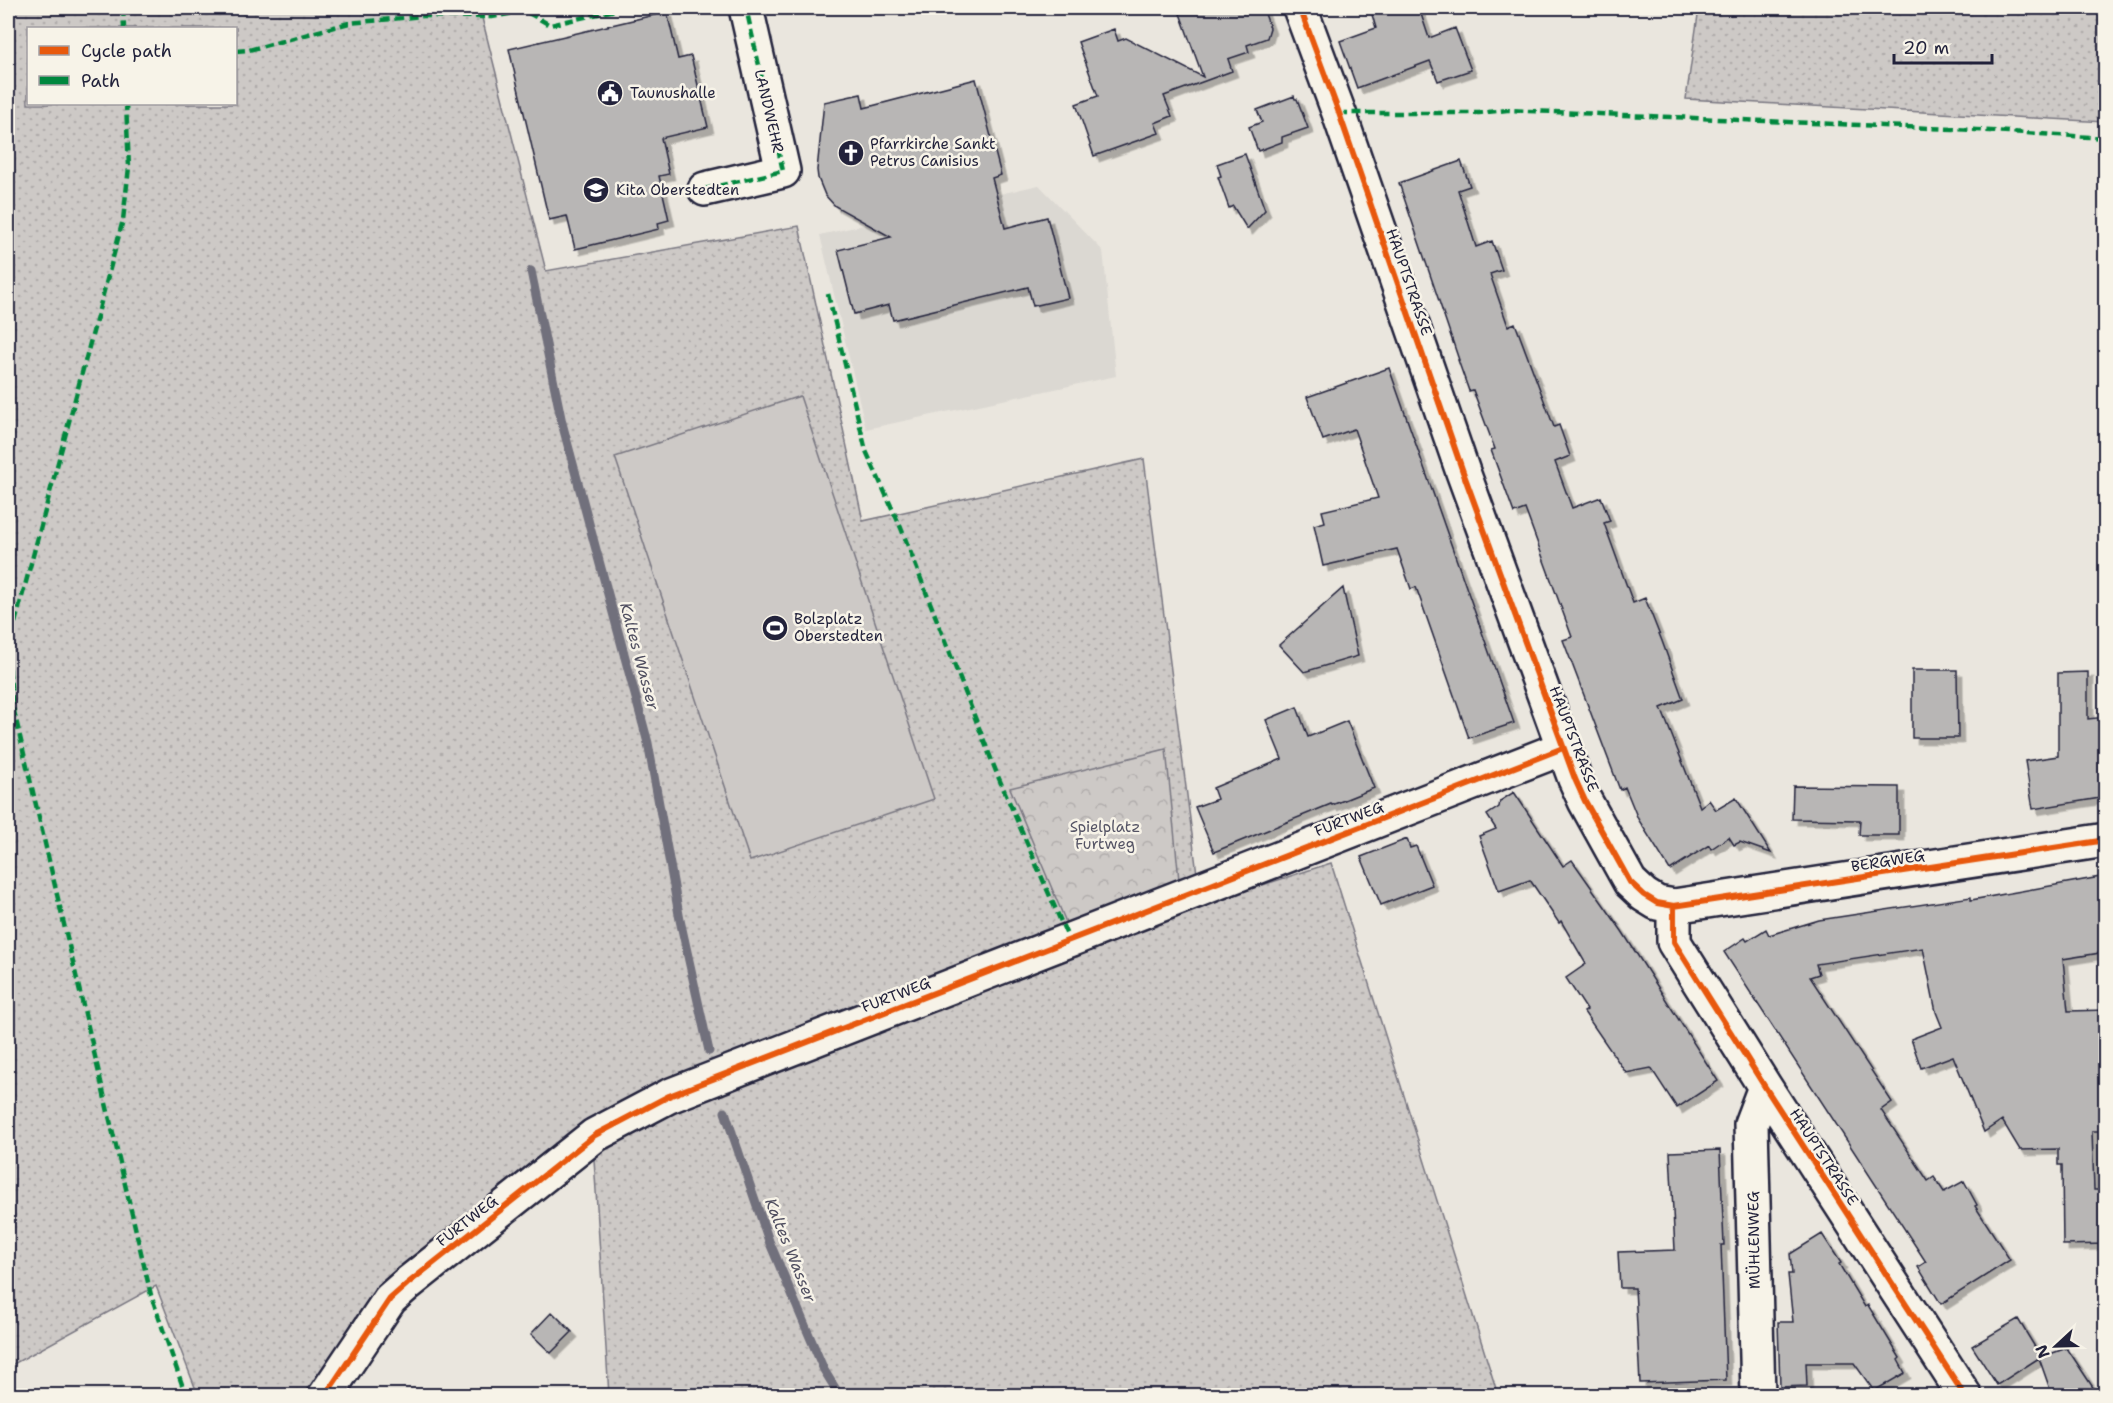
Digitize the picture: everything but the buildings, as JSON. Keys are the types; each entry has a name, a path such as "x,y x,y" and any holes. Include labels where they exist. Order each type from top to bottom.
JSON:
{"street":[{"name":"LANDWEHR","path":"705,189 783,171 746,8"},
{"name":"HAUPTSTRASSE","path":"1300,8 1339,113 1463,472 1563,748 1585,801 1630,882 1657,903 1674,906 1674,942 1765,1087 1965,1395"},
{"name":"FURTWEG","path":"325,1395 390,1299 406,1284 595,1135 669,1096 1563,748"},
{"name":"BERGWEG","path":"1674,906 2106,840"},
{"name":"MÜHLENWEG","path":"1758,1395 1751,1124 1765,1087"}],"shaded area":[{"path":"1039,185 1103,251 1116,376 866,429 820,235"}],"green space":[{"path":"8,8 433,8 434,11 434,8 468,8 480,10 546,271 799,226 863,521 1144,459 1201,905 1331,863 1498,1395 609,1395 592,1128 531,1168 384,1281 307,1395 198,1395 156,1286 8,1367"},
{"path":"1699,8 2105,8 2105,122 1686,99"},
{"name":"Bolzplatz Oberstedten","path":"800,396 934,799 750,861 615,457"},
{"name":"Spielplatz Furtweg","path":"1166,749 1179,880 1068,927 1010,788"}],"waterway":[{"name":"Kaltes Wasser","path":"531,271 562,423 648,743 680,920 709,1051"},
{"name":"Kaltes Wasser","path":"725,1112 769,1241 824,1370 840,1396"}],"marked path":[{"path":"123,8 124,27"},
{"path":"237,51 249,50 349,23 423,16 492,17 525,11 550,25 624,8"},
{"path":"705,189 783,171 746,8"},
{"path":"8,649 123,220 129,167 126,105"},
{"path":"1339,113 1479,113 1507,110 1976,130 2106,138"},
{"path":"828,294 866,451 901,528 997,774 1069,940"},
{"path":"8,655 13,707 151,1295 186,1396"}],"cycle path":[{"path":"1300,8 1339,113 1463,472 1575,779 1630,882 1657,903 1674,906 2106,840"},
{"path":"325,1396 390,1299 407,1284 595,1135 669,1096 1563,748"},
{"path":"1674,906 1674,942 1965,1396"}],"place":[{"name":"Taunushalle","path":"610,93"},
{"name":"Pfarrkirche Sankt Petrus Canisius","path":"851,153"},
{"name":"Kita Oberstedten","path":"596,190"},
{"name":"Bolzplatz Oberstedten","path":"775,628"}]}
